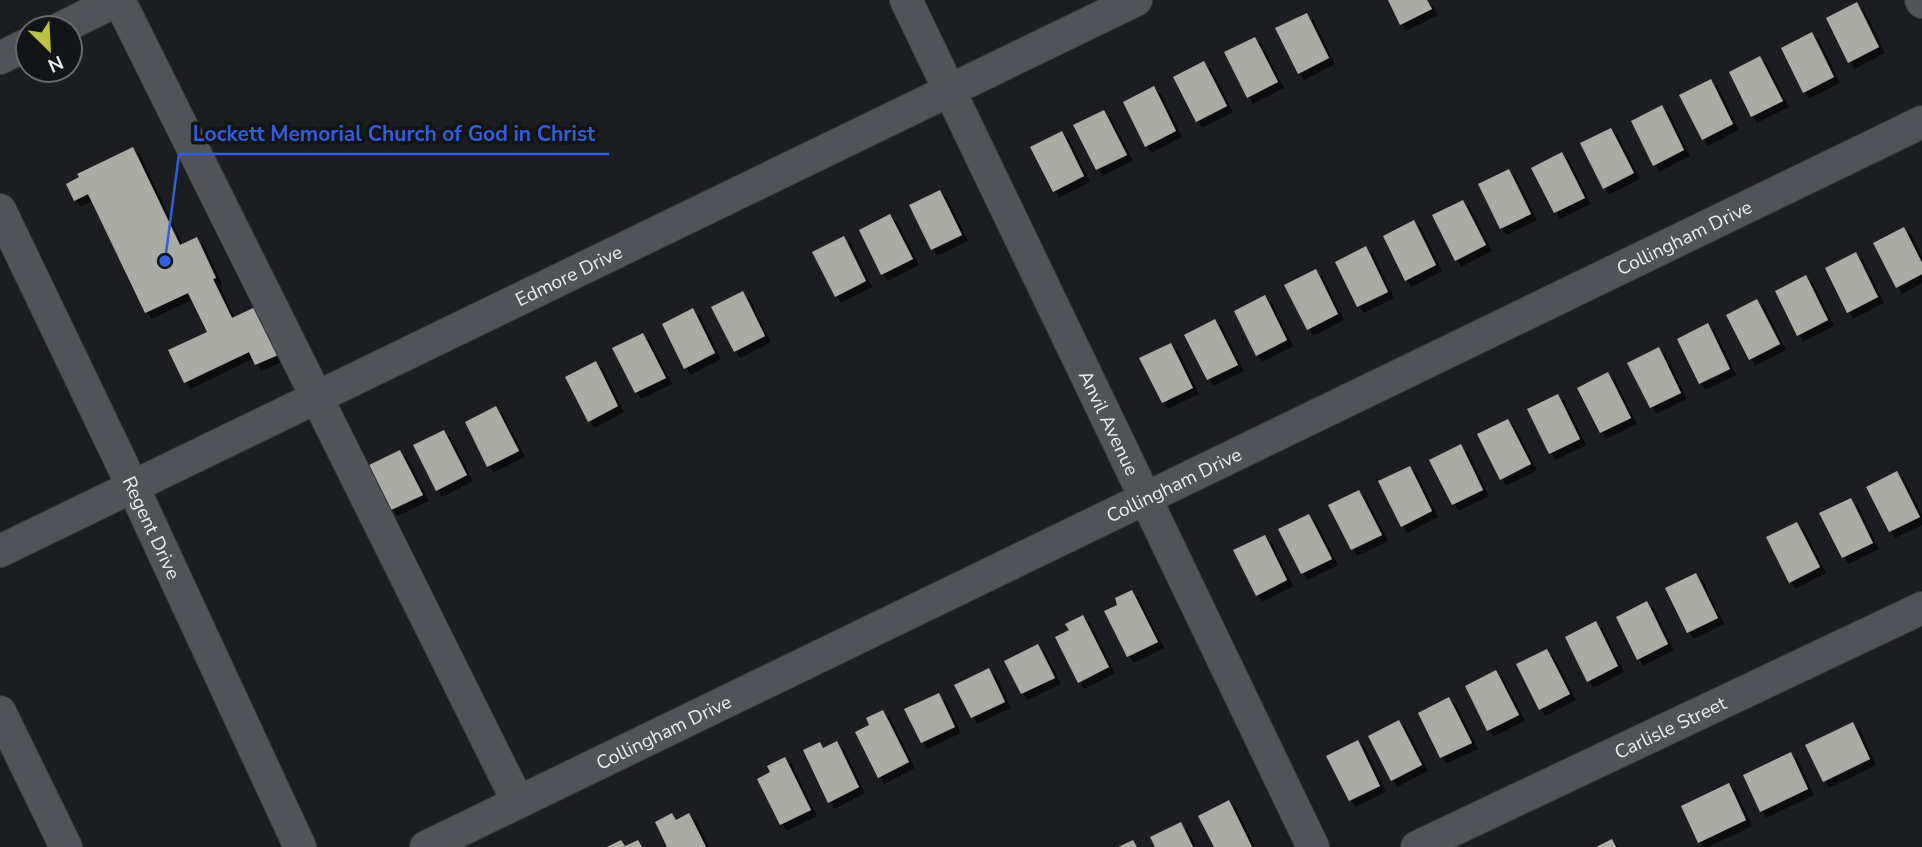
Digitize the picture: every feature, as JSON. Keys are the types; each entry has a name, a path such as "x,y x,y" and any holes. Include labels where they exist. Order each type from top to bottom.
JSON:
{"street":[{"path":"84,17 119,0 518,802"},
{"name":"Anvil Avenue","path":"906,0 1313,847"},
{"name":"Edmore Drive","path":"0,551 1136,0"},
{"name":"Collingham Drive","path":"426,847 1922,122"},
{"name":"Regent Drive","path":"0,210 133,487 300,847"},
{"name":"Carlisle Street","path":"1417,847 1922,608"},
{"path":"0,712 66,847"}],"building":[{"path":"1388,0 1427,0 1432,9 1400,25"},
{"path":"1857,2 1879,47 1848,63 1826,18"},
{"path":"1307,13 1329,58 1298,74 1275,28"},
{"path":"1812,32 1834,77 1803,93 1781,48"},
{"path":"1255,37 1278,82 1247,98 1224,52"},
{"path":"1760,56 1783,101 1751,117 1729,72"},
{"path":"1204,61 1227,106 1196,122 1173,77"},
{"path":"1711,79 1733,124 1702,140 1679,95"},
{"path":"1154,86 1176,131 1145,147 1123,102"},
{"path":"1662,105 1684,150 1653,166 1631,121"},
{"path":"1104,110 1127,155 1096,170 1073,125"},
{"path":"1611,128 1634,173 1603,189 1580,143"},
{"path":"1062,131 1084,176 1053,192 1030,147"},
{"path":"133,147 180,245 197,237 232,318 255,307 278,355 255,365 249,352 184,383 168,350 207,332 188,293 145,313 88,194 74,201 66,184 79,177 77,174"},
{"path":"1562,152 1585,198 1554,213 1531,168"},
{"path":"1509,169 1531,214 1500,229 1478,184"},
{"path":"940,190 962,235 931,250 909,205"},
{"path":"1463,200 1486,245 1455,261 1432,215"},
{"path":"890,214 913,259 881,275 859,230"},
{"path":"1414,220 1436,265 1405,281 1383,236"},
{"path":"1904,227 1922,263 1922,274 1896,288 1873,243"},
{"path":"844,236 866,281 835,297 812,252"},
{"path":"1366,246 1388,292 1357,307 1335,262"},
{"path":"1856,252 1878,297 1847,313 1825,268"},
{"path":"1316,269 1338,314 1307,330 1284,285"},
{"path":"1806,275 1828,320 1797,336 1775,291"},
{"path":"743,291 765,336 734,352 711,307"},
{"path":"1265,295 1287,340 1256,356 1234,311"},
{"path":"1757,299 1780,344 1749,360 1726,315"},
{"path":"693,308 715,353 684,369 662,324"},
{"path":"1215,319 1238,365 1207,380 1184,335"},
{"path":"1708,323 1730,369 1699,384 1677,339"},
{"path":"643,333 666,378 635,393 612,348"},
{"path":"1171,343 1193,388 1162,403 1139,358"},
{"path":"1659,347 1681,393 1650,408 1627,363"},
{"path":"596,361 618,406 588,422 565,377"},
{"path":"1608,372 1631,418 1600,433 1577,388"},
{"path":"1558,394 1580,439 1549,454 1527,409"},
{"path":"496,406 519,451 487,467 465,422"},
{"path":"1508,419 1531,464 1500,480 1477,434"},
{"path":"444,430 467,475 436,491 413,445"},
{"path":"1461,444 1483,490 1452,505 1429,460"},
{"path":"400,450 423,495 391,510 369,465"},
{"path":"1410,466 1432,511 1401,527 1378,481"},
{"path":"1897,471 1920,517 1889,532 1866,487"},
{"path":"1359,490 1382,535 1351,550 1328,505"},
{"path":"1851,498 1873,543 1842,558 1819,513"},
{"path":"1309,514 1332,559 1301,574 1278,529"},
{"path":"1797,522 1820,567 1789,583 1766,537"},
{"path":"1265,535 1287,580 1256,596 1233,550"},
{"path":"1696,573 1718,618 1687,633 1665,588"},
{"path":"1132,590 1158,642 1127,657 1104,611 1117,605 1115,598"},
{"path":"1647,601 1668,644 1637,660 1616,617"},
{"path":"1083,615 1109,667 1078,683 1055,637 1069,630 1065,624"},
{"path":"1596,621 1618,666 1587,682 1565,637"},
{"path":"1038,644 1055,678 1021,694 1004,661"},
{"path":"1547,649 1570,694 1539,710 1516,664"},
{"path":"989,668 1005,702 971,718 954,685"},
{"path":"1496,670 1519,715 1487,731 1465,686"},
{"path":"939,693 955,727 921,743 904,709"},
{"path":"1449,697 1472,743 1440,758 1418,713"},
{"path":"883,710 909,762 878,778 855,732 869,725 866,718"},
{"path":"1399,720 1422,765 1391,781 1368,736"},
{"path":"1853,722 1870,759 1823,782 1805,745"},
{"path":"1358,740 1380,786 1349,801 1326,756"},
{"path":"837,741 859,787 828,803 803,750 820,742 823,748"},
{"path":"1791,752 1808,789 1760,812 1743,775"},
{"path":"785,757 811,810 780,825 757,779 770,772 767,766"},
{"path":"1729,783 1746,820 1698,843 1681,806"},
{"path":"1229,800 1252,847 1214,847 1198,816"},
{"path":"672,813 676,820 689,813 706,847 667,847 655,822"},
{"path":"1181,822 1193,847 1155,847 1150,837"},
{"path":"1612,839 1616,847 1596,847"},
{"path":"621,840 625,846 638,840 642,847 607,847"},
{"path":"1133,840 1137,847 1118,847"}],"place":[{"name":"Lockett Memorial Church of God in Christ","path":"165,261"}]}
